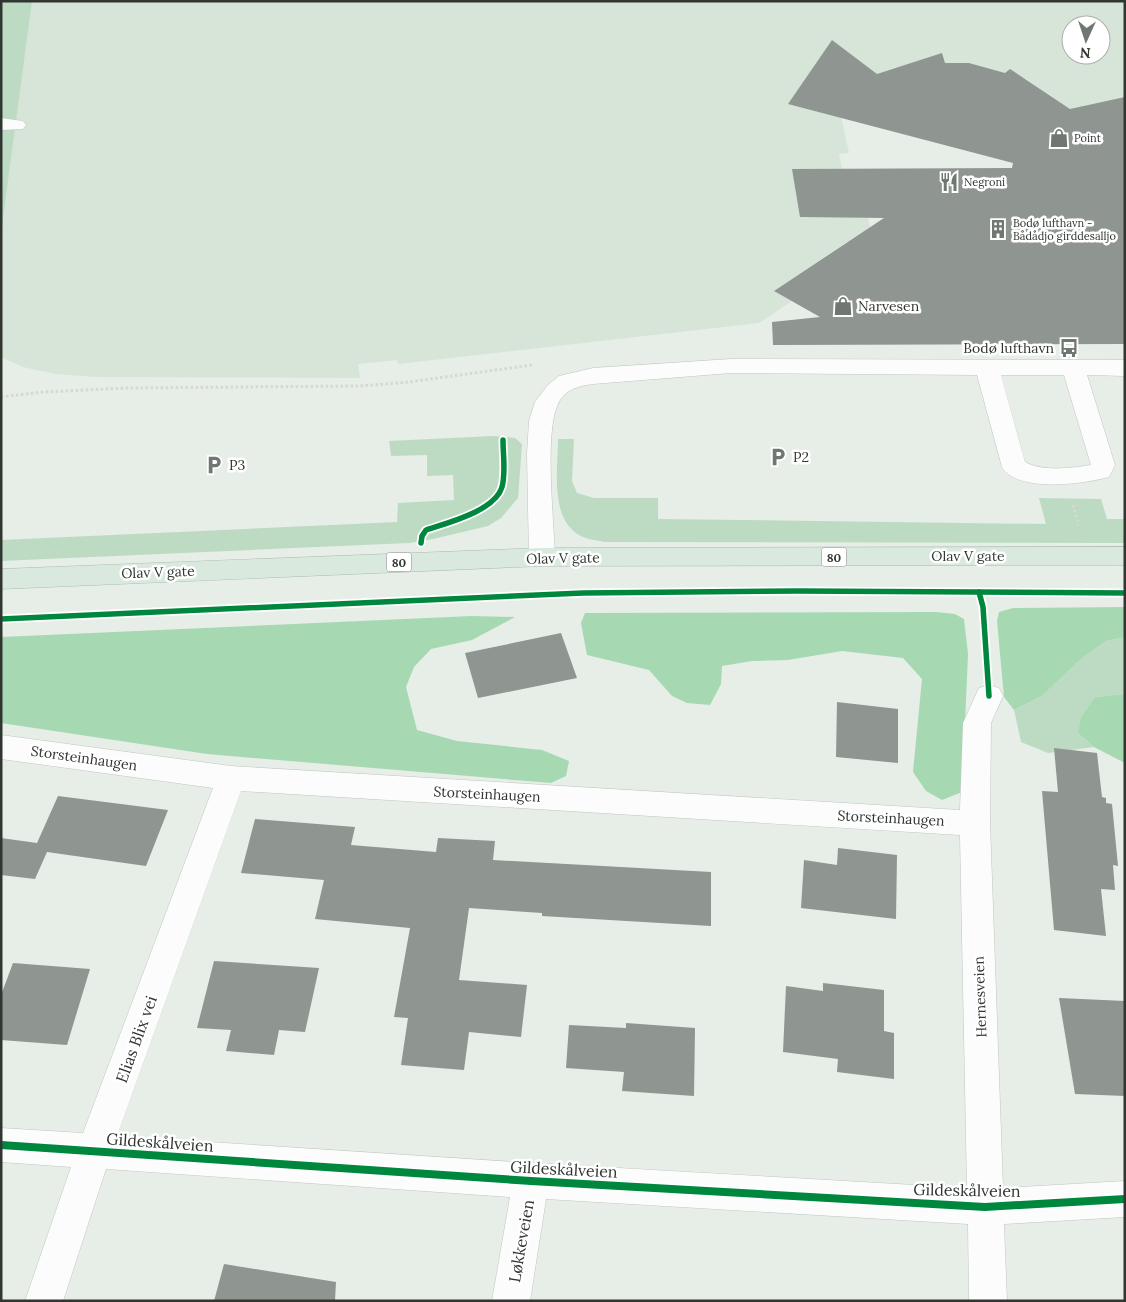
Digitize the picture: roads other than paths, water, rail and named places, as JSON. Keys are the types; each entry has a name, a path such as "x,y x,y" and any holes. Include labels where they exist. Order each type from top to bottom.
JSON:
{"highway":[{"name":"Olav V gate","path":"1,579 542,557 1125,556"}],"street":[{"path":"542,557 539,454 541,421 547,402 567,380 593,376 731,366 1125,368"},
{"path":"987,367 1014,466 1019,471 1030,474 1090,475 1100,471 1104,465 1074,368"},
{"name":"Hernesveien","path":"988,1301 975,823 977,723 989,696"},
{"name":"Storsteinhaugen","path":"1,747 231,778 975,823"},
{"name":"Elias Blix vei","path":"44,1301 94,1151 231,778"},
{"name":"Gildeskålveien","path":"1,1145 531,1181 985,1207 1125,1199"},
{"name":"Løkkeveien","path":"511,1301 531,1181"}],"place":[{"name":"Point","path":"1059,138"},
{"name":"Negroni","path":"949,182"},
{"name":"Bodø lufthavn - Bådådjo girddesalljo","path":"998,229"},
{"name":"Narvesen","path":"843,306"},
{"name":"Bodø lufthavn","path":"1069,348"},
{"name":"P2","path":"778,457"},
{"name":"P3","path":"214,465"}]}
